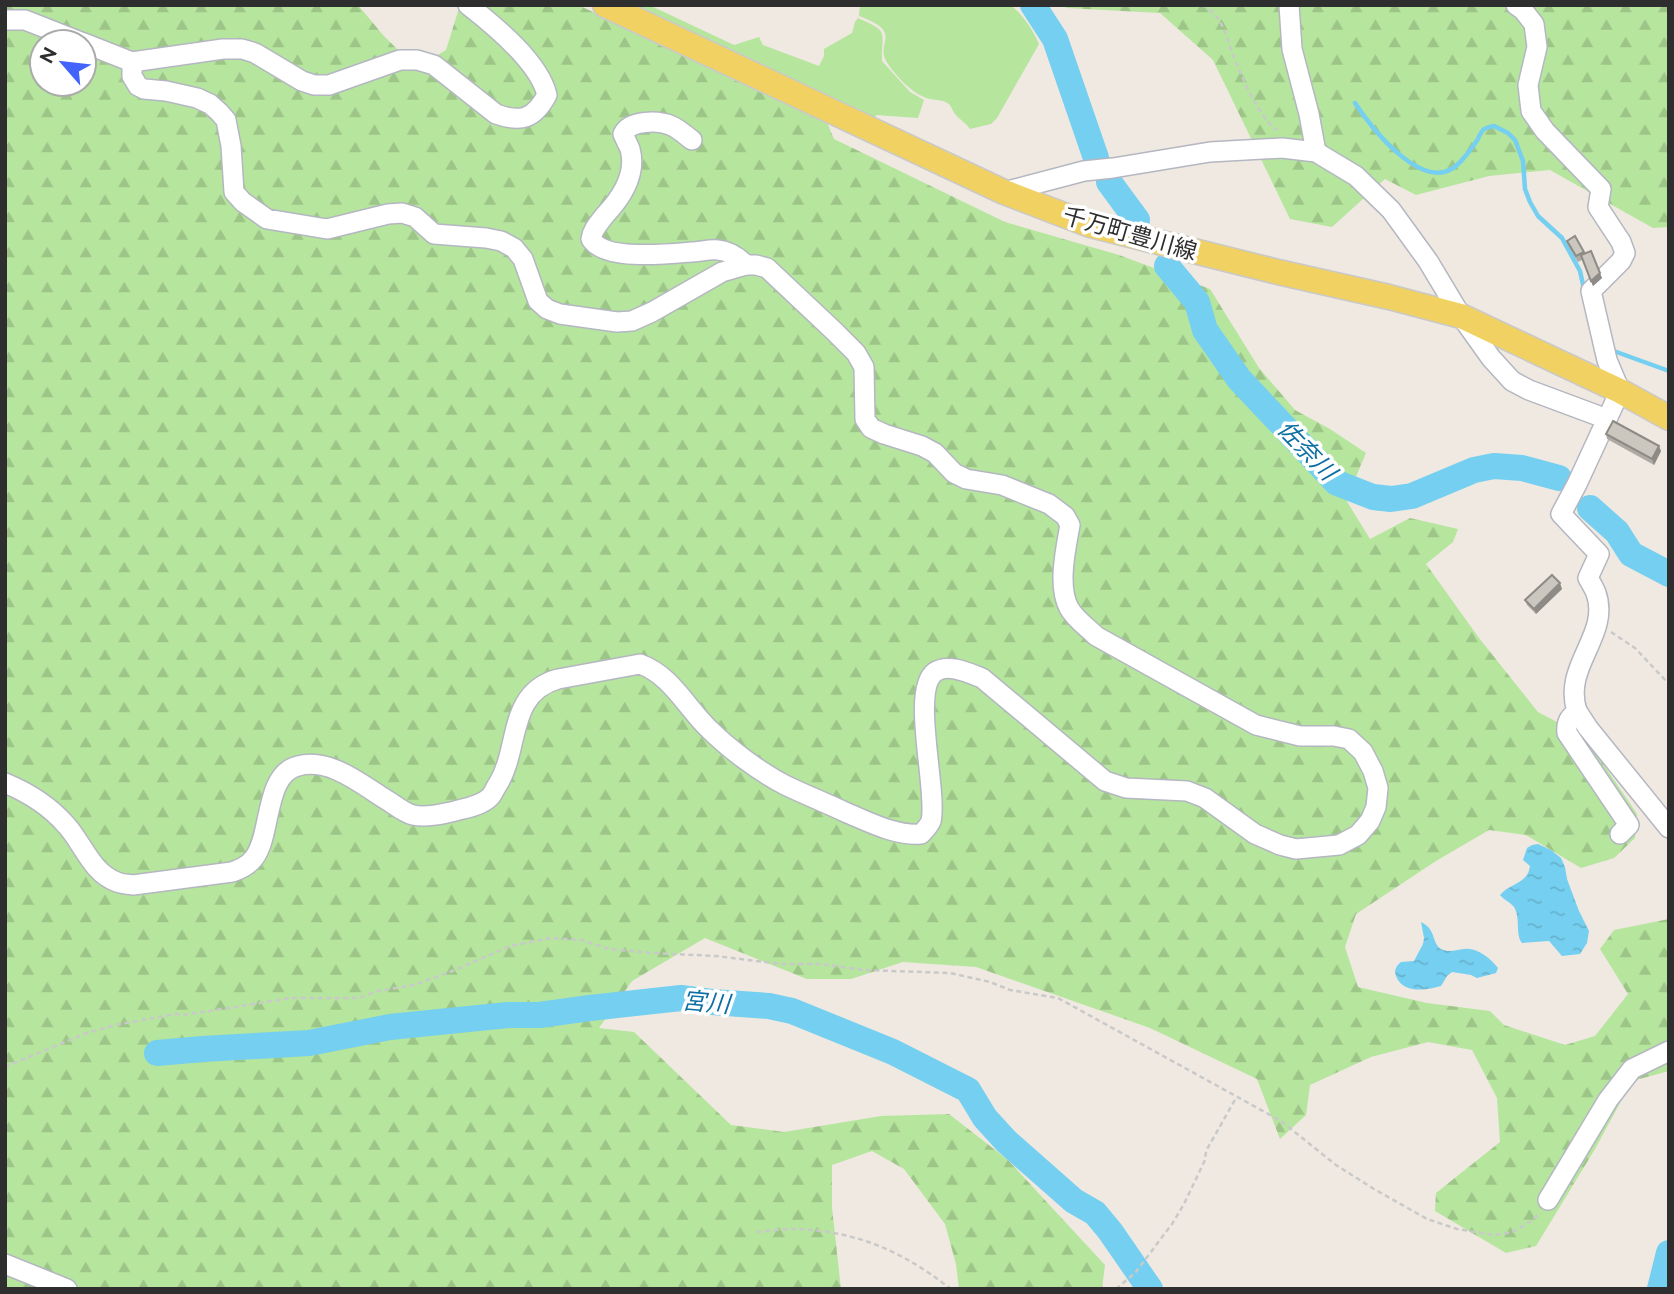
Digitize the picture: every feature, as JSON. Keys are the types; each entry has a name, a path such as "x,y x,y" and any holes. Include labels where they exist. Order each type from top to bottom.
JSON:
{"main road":[{"name":"千万町豊川線","path":"604,5 1004,192 1090,225 1461,316 1620,391 1669,418"}],"street":[{"path":"98,49 132,62 223,49 242,49 256,53 302,81 314,85 328,85 400,60 416,60 434,65 496,114 518,119 531,116 547,95 534,67 492,24 468,5"},
{"path":"1289,5 1292,49 1310,114 1317,152"},
{"path":"1516,5 1535,24 1537,47 1528,85 1531,111 1545,131 1601,190 1598,207 1622,242 1625,253 1621,261 1591,292 1607,360 1620,391 1561,514 1599,554 1588,578 1597,594 1597,623 1576,675 1573,700 1588,728 1669,828"},
{"path":"5,20 25,20 45,28"},
{"path":"5,783 49,807 69,827 92,862 117,882 133,885 232,872 243,868 254,858 278,784 284,773 297,766 312,764 334,768 413,815 436,816 477,805 491,797 504,775 519,716 534,690 558,678 640,664 663,676 707,727 732,750 784,785 866,821 904,834 922,834 930,824 933,808 925,694 928,681 935,672 947,669 962,670 982,678 1105,781 1126,788 1187,792 1205,798 1255,834 1280,845 1296,849 1339,845 1358,835 1370,821 1376,807 1378,788 1373,771 1363,752 1349,739 1300,736 1256,725 1096,635 1081,623 1068,607 1063,587 1070,525 1065,516 1049,504 1002,485 966,479 954,473 934,453 922,446 871,428 865,419 864,367 856,354 767,268 746,265 722,272 652,312 632,321 617,322 560,314 547,309 538,302 523,259 514,248 501,242 486,238 434,234 415,217 402,213 387,214 327,229 267,219 234,192 231,146 226,120 219,111 197,98 138,86 132,76 132,62"},
{"path":"692,140 670,125 659,123 642,123 624,130 632,160 631,170 618,199 596,227 591,239 598,247 619,253 658,254 715,250 729,252 746,265"},
{"path":"1004,192 1084,171 1210,152 1282,148 1317,152 1356,176 1391,210 1428,261 1461,316 1491,358 1513,381 1529,390 1607,419"},
{"path":"1577,711 1568,719 1567,733 1629,825 1620,834"},
{"path":"1548,1200 1608,1100 1632,1069 1669,1051"},
{"path":"5,1265 67,1289"}],"path":[{"path":"1202,5 1210,9 1224,27 1234,57 1259,111 1279,132"},
{"path":"1597,623 1634,648 1669,684"},
{"path":"5,1067 84,1034 115,1025 291,998 359,998 378,991 414,985 510,946 558,938 581,940 609,949 652,953 716,956 781,964 821,964 864,970 950,973 990,982 1010,990 1058,998 1280,1121 1336,1165 1427,1219 1457,1229 1494,1235 1513,1232 1531,1221 1543,1210 1548,1200"},
{"path":"1116,1289 1135,1273 1172,1224 1205,1160 1206,1151 1236,1098"},
{"path":"757,1232 793,1229 832,1232 859,1238 877,1244 925,1269 951,1289"}],"green space":[{"path":"5,5 358,5 416,68 446,50 460,5 578,5 826,120 834,139 1005,222 1119,255 1210,289 1259,368 1295,410 1366,453 1346,500 1370,539 1410,518 1458,529 1453,542 1426,564 1479,638 1538,712 1585,737 1637,814 1635,838 1614,858 1581,868 1526,835 1489,830 1356,914 1345,947 1358,987 1427,1003 1490,1011 1504,1025 1565,1045 1595,1036 1628,994 1600,949 1614,930 1669,919 1669,1071 1632,1081 1595,1149 1536,1246 1506,1253 1435,1211 1436,1193 1500,1142 1497,1098 1472,1050 1428,1042 1371,1057 1310,1085 1306,1115 1280,1139 1257,1079 1150,1028 976,967 903,962 851,979 807,979 705,938 632,981 599,1028 634,1032 731,1125 784,1132 881,1116 949,1114 1008,1160 1105,1265 1102,1289 959,1289 956,1264 945,1224 904,1169 872,1151 832,1165 832,1208 841,1289 5,1289"},
{"path":"624,5 649,5 734,45 759,37 763,45 819,66 824,49 852,33 858,18 880,30 883,38 882,61 910,92 924,100 918,118 876,115 874,125"},
{"path":"860,5 1011,5 1027,23 1039,44 997,118 991,124 970,129 950,105 919,94 900,79 884,56 885,33 873,22 859,16"},
{"path":"1062,5 1669,5 1669,227 1653,228 1550,170 1489,176 1416,195 1385,179 1332,227 1290,219 1213,60 1160,13 1067,8"}],"water":[{"path":"1538,844 1561,858 1565,867 1579,911 1589,931 1587,943 1580,954 1562,956 1549,941 1522,943 1514,907 1500,895 1529,872 1530,866 1523,860 1527,848"},
{"path":"1421,922 1432,932 1441,949 1478,951 1498,968 1496,973 1477,978 1452,972 1441,986 1423,989 1405,987 1395,973 1401,962 1414,961 1423,944"}],"building":[{"path":"1575,236 1584,252 1576,256 1567,241"},
{"path":"1591,251 1600,273 1591,281 1581,255"},
{"path":"1613,421 1659,446 1652,459 1606,434"},
{"path":"1552,575 1560,583 1534,609 1525,600"}],"waterway":[{"name":"佐奈川","path":"1033,5 1055,39 1096,158"},
{"path":"1355,103 1400,155 1429,171 1444,172 1457,165 1485,128 1494,126 1508,133 1515,140 1523,161 1525,189 1530,202 1538,216 1562,238 1580,271 1584,289"},
{"name":"佐奈川","path":"1109,182 1137,220"},
{"name":"佐奈川","path":"1167,266 1197,302 1205,330 1239,379 1337,483 1373,497 1391,499 1412,496 1474,470 1494,466 1522,468 1559,478"},
{"path":"1611,350 1669,371"},
{"name":"佐奈川","path":"1590,508 1617,532 1631,554 1669,574"},
{"name":"宮川","path":"157,1053 309,1043 390,1027 508,1015 539,1015 681,998 769,1006 792,1011 893,1052 968,1090 985,1118 1006,1141 1074,1201 1095,1213 1150,1289"},
{"name":"宮川","path":"1660,1289 1669,1253"}]}
